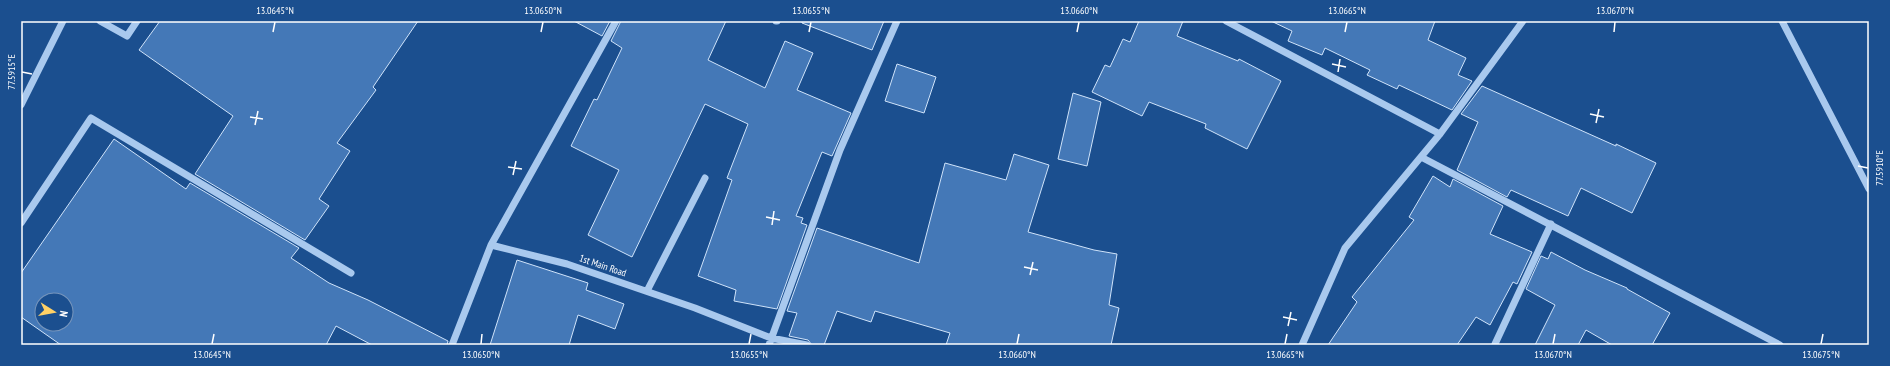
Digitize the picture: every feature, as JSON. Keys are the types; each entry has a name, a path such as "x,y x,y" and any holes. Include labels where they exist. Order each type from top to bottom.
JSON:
{"street":[{"path":"21,105 63,21"},
{"path":"100,21 127,36 137,21"},
{"path":"452,345 491,245 616,21"},
{"path":"770,341 840,150 897,21"},
{"path":"1226,21 1440,134"},
{"path":"1302,345 1345,248 1440,134 1523,21"},
{"path":"1782,21 1869,190"},
{"path":"21,223 91,118 351,273"},
{"path":"1421,157 1780,345"},
{"path":"647,291 705,178"},
{"path":"1496,344 1551,224"},
{"name":"1st Main Road","path":"491,245 567,264 647,291 770,341 807,345"},
{"path":"1761,345 1765,337"}],"building":[{"path":"160,21 418,21 373,87 376,90 337,143 350,151 319,199 329,206 305,240 195,174 233,116 139,50"},
{"path":"574,21 610,21 602,36"},
{"path":"621,21 726,21 708,60 765,88 785,41 813,53 797,90 851,113 832,156 822,152 796,216 803,218 801,223 807,225 777,309 734,301 736,290 698,276 732,180 727,178 748,124 705,104 632,257 588,235 619,170 571,146 594,99 597,100 622,48 611,41"},
{"path":"802,21 884,21 872,50 802,23"},
{"path":"1139,21 1183,21 1177,36 1238,61 1239,59 1281,81 1247,149 1205,128 1206,124 1149,102 1142,116 1092,92 1105,65 1110,67 1123,39 1130,42"},
{"path":"1271,21 1435,21 1428,40 1466,58 1458,75 1472,81 1452,110 1399,85 1397,89 1367,75 1370,70 1325,48 1322,55 1288,41 1292,31"},
{"path":"897,64 936,77 924,113 885,101"},
{"path":"1482,86 1656,163 1632,213 1581,188 1568,216 1511,190 1507,197 1457,170 1478,122 1461,114"},
{"path":"1073,93 1101,102 1087,166 1058,159"},
{"path":"114,139 186,189 190,183 299,248 291,258 329,283 368,300 448,341 447,345 372,345 336,326 326,345 61,345 42,332 74,332 74,292 34,292 34,326 21,317 21,273"},
{"path":"1014,154 1049,165 1028,232 1094,250 1117,254 1109,305 1119,308 1111,345 946,345 950,333 875,311 871,322 837,311 824,345 812,345 808,340 789,336 797,313 787,311 817,228 919,263 945,163 1006,180"},
{"path":"1433,176 1450,187 1453,179 1503,206 1490,234 1532,252 1517,284 1513,282 1490,325 1476,317 1457,345 1328,345 1357,302 1352,297 1414,220 1409,217"},
{"path":"1551,252 1585,270 1627,288 1670,313 1652,345 1612,345 1586,330 1578,345 1535,345 1555,305 1526,289 1541,256 1548,259"},
{"path":"517,260 588,283 586,290 624,304 615,329 578,315 569,345 490,345"}]}
